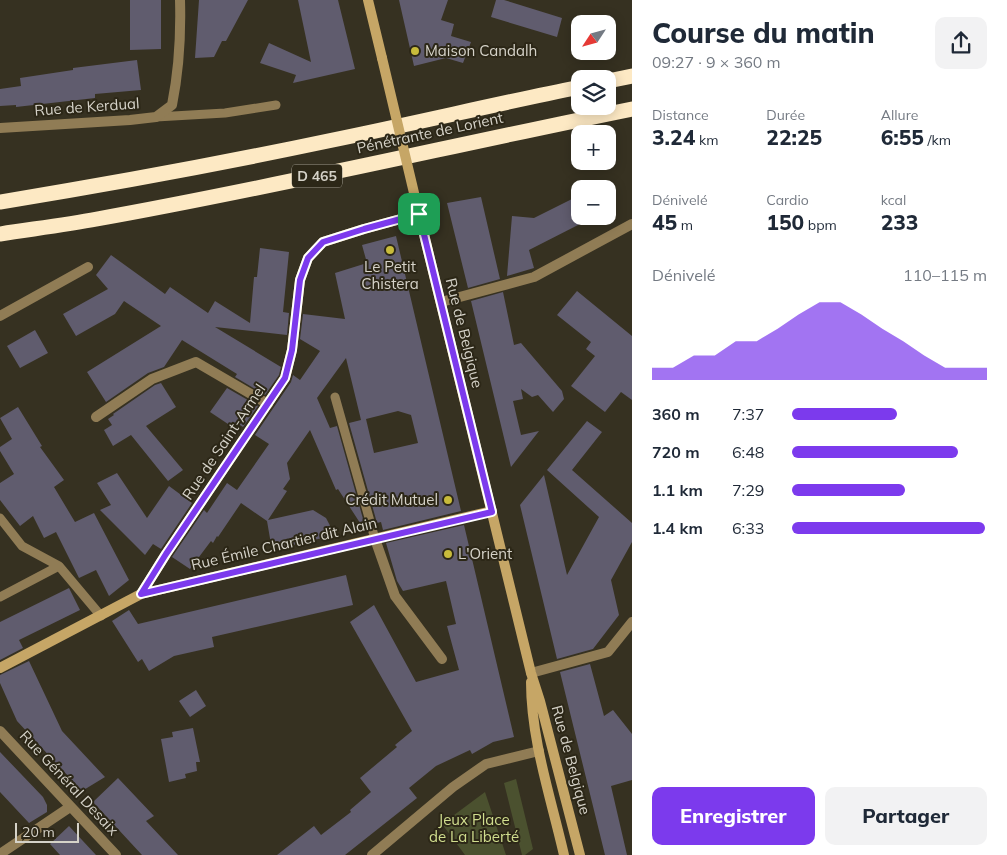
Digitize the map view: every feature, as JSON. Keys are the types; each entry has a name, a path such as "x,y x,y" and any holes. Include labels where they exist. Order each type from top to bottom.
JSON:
{"highway":[{"path":"616,79 632,76"},
{"name":"Pénétrante de Lorient","path":"0,202 89,188 329,141 571,89"},
{"name":"Pénétrante de Lorient","path":"0,234 97,219 298,180 485,138 632,109"}],"main road":[{"name":"Rue de Belgique","path":"368,0 531,673 580,855"},
{"name":"Rue de Saint-Armel","path":"0,668 141,594 285,378 292,350 300,280 308,258 323,242 419,214"},
{"name":"Rue Émile Chartier dit Alain","path":"141,594 492,512"},
{"name":"Rue de Belgique","path":"531,673 531,703 539,751 564,855"}],"street":[{"name":"Rue de Kerdual","path":"0,128 156,117 172,105 181,26 180,0"},
{"path":"441,302 534,277 632,224"},
{"path":"0,316 88,267"},
{"path":"96,417 152,379 196,362 268,404"},
{"path":"375,539 395,596 442,659"},
{"path":"531,673 608,652 632,622"},
{"name":"Rue Général Desaix","path":"0,731 116,855"},
{"path":"372,855 453,787 486,764 539,751"},
{"path":"0,854 70,807"}],"lane":[{"path":"156,117 224,113 276,105"},
{"path":"335,397 375,539"},
{"path":"0,518 22,546 59,566 102,616"},
{"path":"0,597 59,566"}],"green space":[{"path":"516,779 533,849 525,855 522,855 504,783"},
{"name":"Jeux Place de La Liberté","path":"485,792 506,855 465,855 442,824"}],"building":[{"path":"130,0 161,0 161,49 130,50"},
{"path":"199,0 248,0 226,41 222,41 214,57 195,58"},
{"path":"298,0 338,0 355,69 293,83 296,75 260,63 269,43 311,62"},
{"path":"399,0 448,0 441,20 454,24 451,36 471,42 463,63 446,58 414,66"},
{"path":"496,0 504,0 562,18 557,37 491,17"},
{"path":"137,60 141,90 95,94 95,98 16,107 16,105 0,106 0,89 21,86 20,78 73,70 73,68"},
{"path":"481,197 500,279 468,288 447,203"},
{"path":"571,200 571,225 578,225 529,250 534,268 507,276 512,216 534,218"},
{"path":"396,236 461,511 383,530 381,522 377,523 349,423 361,420 346,358 317,398 330,428 337,426 365,526 362,526 338,489 336,490 310,430 287,463 290,479 283,489 287,491 268,520 313,510 326,518 335,535 272,550 267,521 241,503 218,537 213,543 211,541 190,569 172,557 204,510 207,513 227,483 237,490 269,444 255,435 291,382 293,375 300,380 320,351 300,339 303,314 345,319 335,273 367,263 362,245","holes":["398,411 411,415 418,443 374,453 366,419"]},
{"path":"260,248 289,252 283,312 289,313 287,335 215,327 281,367 279,375 265,395 235,377 237,374 182,340 164,367 148,373 106,402 87,372 161,326 124,301 115,314 76,336 63,314 108,289 96,275 111,255 165,294 170,287 208,313 215,301 250,323 254,277 257,277"},
{"path":"577,291 632,336 632,400 621,392 605,412 571,386 595,356 586,349 591,342 557,315"},
{"path":"503,292 514,345 521,343 562,391 564,399 553,412 538,395 532,397 521,389 523,399 513,401 521,435 539,431 511,467 471,301"},
{"path":"35,330 48,353 20,368 7,346"},
{"path":"161,383 176,407 146,426 183,470 168,481 131,435 113,446 104,430 112,425 108,419 113,414 155,385"},
{"path":"227,388 258,406 243,427 237,423 234,428 210,412"},
{"path":"18,407 42,446 40,447 64,480 54,487 75,522 94,513 129,580 109,596 96,570 79,578 56,532 44,538 33,516 20,526 0,500 0,483 14,474 0,451 0,447 12,439 0,418"},
{"path":"587,421 602,432 572,470 632,523 632,542 611,580 619,615 593,649 557,659 520,505 544,475 567,575 599,517 547,470"},
{"path":"117,473 147,518 169,486 192,503 161,549 153,544 145,555 100,510 111,505 97,483"},
{"path":"464,525 514,737 493,742 472,754 470,750 436,766 409,788 417,798 345,855 277,855 314,826 321,835 351,812 350,810 371,792 360,778 397,747 395,745 412,731 350,622 374,605 416,682 459,670 447,626 456,624 446,581 403,591 397,581 386,543"},
{"path":"346,575 353,605 212,637 214,647 174,656 149,671 142,659 138,662 112,621 129,610 138,624"},
{"path":"69,588 80,610 19,640 23,648 0,660 0,622"},
{"path":"29,661 62,731 105,777 82,791 17,721 0,683 0,675"},
{"path":"590,664 604,716 613,710 632,734 632,780 611,786 627,855 605,855 560,672"},
{"path":"196,690 206,706 190,717 179,701"},
{"path":"193,728 200,762 196,762 197,771 185,774 186,778 169,782 161,739 173,737 172,732"},
{"path":"0,752 43,797 47,805 47,812 29,823 0,792"},
{"path":"118,778 154,816 146,821 178,855 142,855 93,802"},
{"path":"69,826 96,855 60,855 50,844"}],"place":[{"name":"Maison Candalh","path":"415,51"},
{"name":"Le Petit Chistera","path":"390,250"},
{"name":"Crédit Mutuel","path":"448,500"},
{"name":"L'Orient","path":"448,554"}],"route":[{"path":"419,214 492,512 141,594 285,378 292,350 300,280 308,258 323,242 419,214"}]}
